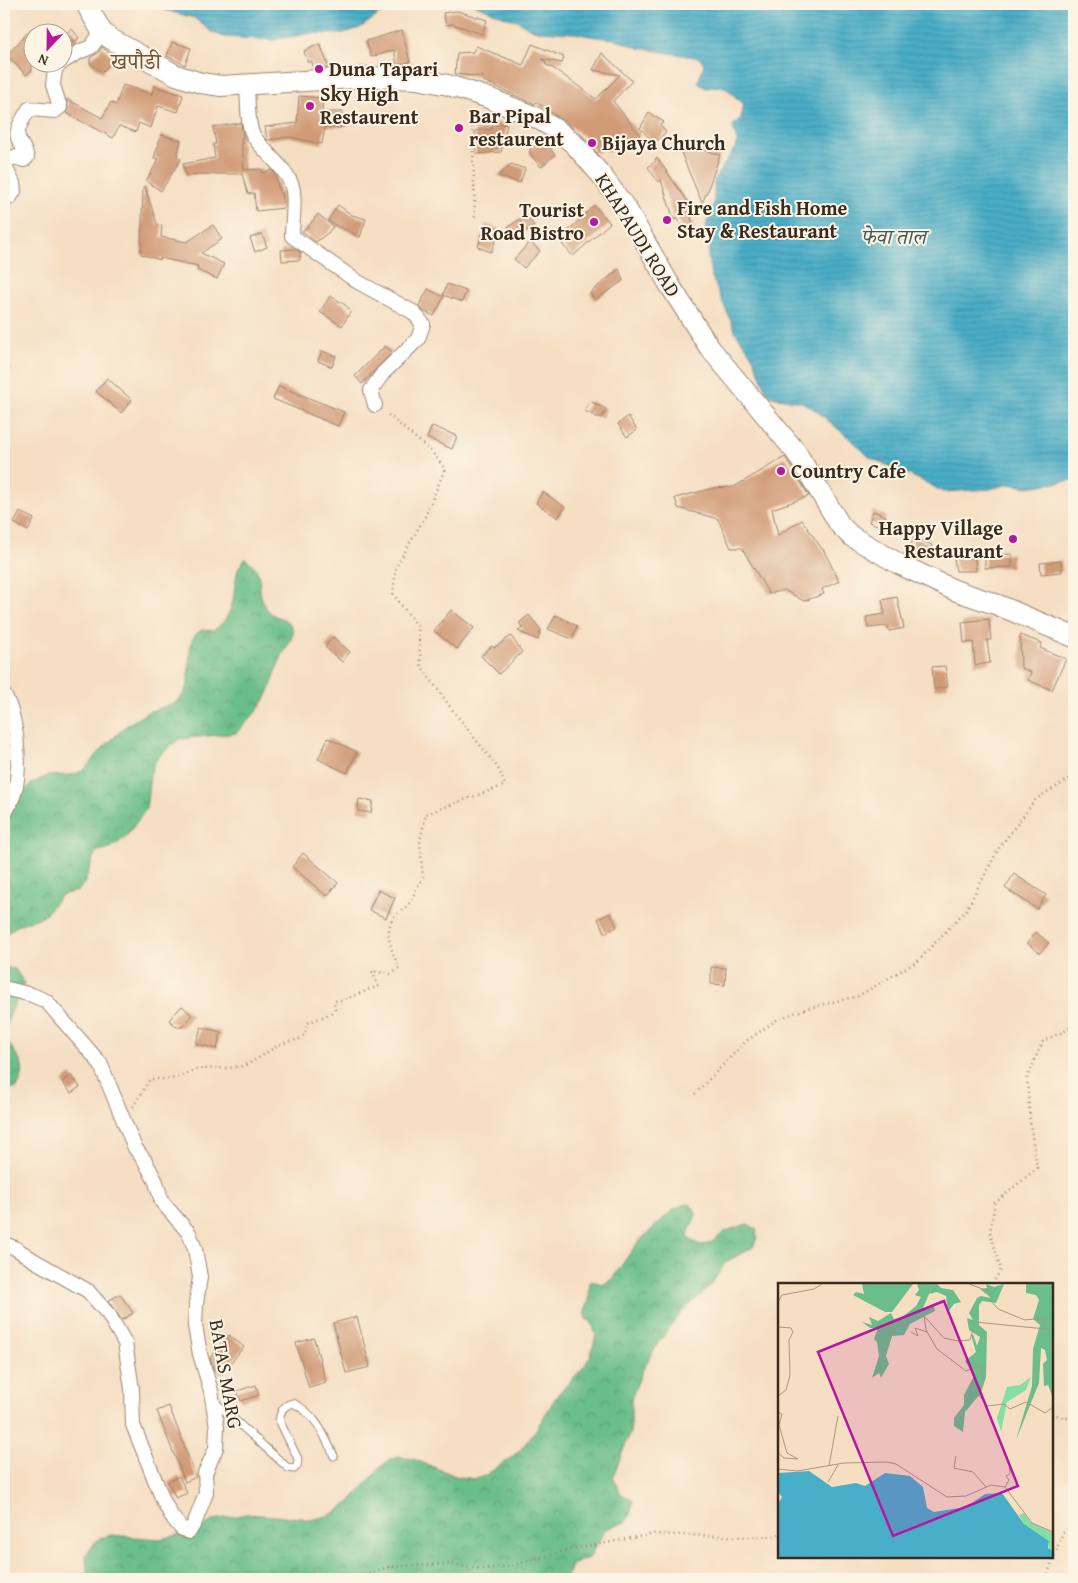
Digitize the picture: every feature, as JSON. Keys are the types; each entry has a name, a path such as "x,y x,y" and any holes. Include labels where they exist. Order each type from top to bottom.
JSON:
{"main road":[{"path":"86,4 102,32"},
{"name":"KHAPAUDI ROAD","path":"102,32 176,75 201,83 247,85 371,77 417,78 471,92 536,117 574,144 602,176 627,210 669,284 709,347 796,452 840,525 851,536 899,564 954,590 998,605 1074,637"}],"street":[{"path":"72,56 92,47 102,32"},
{"path":"4,200 10,197 14,191 13,183 5,167 8,160 14,157 24,160 27,157 18,138 17,131 29,109 55,111 60,107 54,85 55,72"},
{"path":"247,85 252,133 285,174 292,187 294,201 292,236 332,266 413,312 423,324 418,340 383,373 371,390 375,405"},
{"path":"4,695 13,717 18,769 16,788 4,815"},
{"name":"BATAS MARG","path":"4,988 32,995 46,1001 100,1063 135,1148 145,1161 156,1182 162,1202 189,1233 195,1249 200,1277 195,1326 213,1400 217,1427 216,1448 206,1473 206,1493 195,1522 189,1532 181,1528 163,1500 133,1425 131,1382 125,1342 108,1315 88,1291 42,1266 15,1248 4,1244"}],"lane":[{"path":"213,1400 288,1468 294,1469 298,1466 298,1459 279,1420 281,1411 286,1405 293,1403 300,1406 317,1421 334,1456"}],"path":[{"path":"471,92 475,220"},
{"path":"4,368 11,370"},
{"path":"122,1114 133,1108 150,1079 166,1079 194,1070 243,1066 258,1060 283,1043 299,1041 306,1033 307,1023 330,1014 335,1009 334,1001 343,1000 378,986 372,972 392,974 399,968 390,945 388,932 396,914 407,906 423,880 420,842 426,814 505,785 498,768 450,708 421,666 418,627 392,594 396,567 426,515 445,469 432,452 375,405"},
{"path":"696,1094 745,1042 778,1019 808,1008 858,996 918,961 966,910 999,848 1036,799 1074,776"},
{"path":"993,1283 1000,1270 990,1232 995,1204 1037,1168 1030,1122 1027,1078 1043,1041 1074,1025"},
{"path":"1053,1414 1074,1420"},
{"path":"1046,1579 1063,1532 1074,1525"},
{"path":"355,1579 388,1567 450,1564 481,1569 514,1566 566,1550 654,1534 750,1537 778,1534"}],"green space":[{"path":"245,559 251,563 258,573 261,595 266,608 273,615 285,620 291,626 293,632 264,701 236,733 179,739 161,754 154,763 150,775 146,809 125,838 110,848 98,851 94,855 85,882 78,891 61,895 41,917 18,925 4,936 4,794 23,779 19,798 31,784 42,778 71,775 83,771 127,725 148,712 176,703 184,694 188,682 190,650 193,638 202,630 213,631 229,613 237,574"},
{"path":"4,967 15,969 24,983 8,1019 5,1036 22,1066 21,1079 17,1088 11,1089 4,1084"},
{"path":"690,1204 695,1210 696,1215 688,1234 689,1239 701,1246 712,1242 726,1231 747,1224 756,1229 757,1238 753,1247 726,1262 710,1286 682,1312 658,1343 642,1371 631,1399 630,1432 613,1477 620,1493 632,1500 633,1504 630,1514 626,1522 605,1529 590,1557 571,1565 566,1579 98,1579 87,1574 86,1555 96,1541 109,1535 160,1539 196,1531 214,1520 247,1514 310,1520 327,1516 350,1502 382,1466 389,1460 397,1457 413,1459 458,1477 476,1479 483,1477 521,1449 534,1433 558,1394 583,1368 591,1355 596,1335 591,1321 586,1319 585,1310 589,1301 590,1281 604,1284 612,1279 638,1242 673,1210 682,1205"}],"water":[{"path":"156,4 399,4 384,11 360,28 340,34 311,33 273,40 224,37 212,32 194,18 165,10"},
{"name":"फेवा ताल","path":"474,4 1074,4 1074,480 1028,487 1009,484 990,489 943,492 869,457 814,409 802,402 770,395 766,391 753,357 735,331 711,275 708,258 710,247 706,225 714,203 714,180 737,145 733,127 741,118 744,104 725,88 706,88 698,83 704,64 700,58 639,48 614,39 575,33 538,31 529,28 517,20"}],"building":[{"path":"457,11 487,20 482,34 452,24 446,25 443,13"},
{"path":"72,29 79,38 72,43"},
{"path":"402,30 410,62 397,65 394,50 371,57 366,41"},
{"path":"22,39 22,71 7,55"},
{"path":"172,42 191,48 185,65 167,56"},
{"path":"320,44 329,68 313,69 312,61 308,63 304,51"},
{"path":"532,44 564,57 562,63 541,59 546,62 545,64 596,99 620,75 593,70 602,53 632,81 613,101 640,135 622,149 618,145 609,152 605,147 597,153 582,135 536,102 535,104 482,80 483,77 455,74 457,53 473,52 476,46 523,65"},
{"path":"102,47 116,58 102,72 90,63 90,58 98,53"},
{"path":"123,85 152,94 154,86 183,95 178,112 158,106 151,128 139,123 136,132 119,126 113,138 66,113 68,109 67,99 102,118 111,102 116,105"},
{"path":"299,96 323,98 322,112 343,112 345,127 325,127 322,144 290,137 267,140 265,127 297,123"},
{"path":"649,113 664,122 660,125 666,132 654,143 640,128"},
{"path":"493,122 507,125 501,152 476,154 475,131 492,129"},
{"path":"241,123 244,170 262,169 262,173 272,170 275,174 280,193 282,193 284,208 256,211 254,193 248,194 242,174 198,174 186,176 183,164 215,158 213,144 216,144 213,127"},
{"path":"161,135 181,140 177,157 181,159 161,191 146,181 159,159 154,158"},
{"path":"544,140 555,155 541,167 530,154 530,149"},
{"path":"689,144 720,155 702,203 679,148"},
{"path":"657,158 690,205 693,213 690,214 695,231 683,235 678,218 674,220 661,180 658,182 648,167"},
{"path":"511,164 525,169 520,183 498,176"},
{"path":"143,187 145,187 157,224 162,225 161,237 187,242 213,225 222,239 201,253 224,264 217,279 197,270 198,266 160,258 160,260 141,254"},
{"path":"338,205 352,215 366,219 360,237 339,228 328,220"},
{"path":"594,205 610,223 573,256 562,244 569,238 565,234"},
{"path":"318,214 333,226 329,232 316,242 302,231 308,227"},
{"path":"526,215 534,226 516,238 508,227"},
{"path":"486,224 500,229 491,252 478,247"},
{"path":"262,234 267,247 255,252 250,238"},
{"path":"530,242 540,251 524,268 514,259"},
{"path":"295,249 300,252 300,260 282,261 281,250"},
{"path":"619,269 623,281 595,300 590,293"},
{"path":"447,284 466,291 462,302 443,295"},
{"path":"428,289 444,297 434,316 423,311 419,306"},
{"path":"330,296 344,304 351,311 342,326 320,312"},
{"path":"385,346 392,352 362,384 355,376"},
{"path":"322,351 336,356 332,367 318,361"},
{"path":"107,378 132,400 121,413 96,391"},
{"path":"279,386 344,412 338,426 273,399"},
{"path":"590,401 606,409 602,417 597,417 585,411"},
{"path":"628,416 637,430 627,437 618,424"},
{"path":"432,426 457,436 452,449 427,438"},
{"path":"785,457 809,496 772,509 778,535 802,520 823,549 839,581 822,589 824,594 804,601 784,590 769,594 742,548 731,548 718,519 678,508 675,498 714,488 734,487"},
{"path":"543,492 565,507 558,518 536,503"},
{"path":"873,511 886,516 883,527 869,522"},
{"path":"20,512 34,519 28,531 14,523"},
{"path":"914,537 932,545 927,556 910,548"},
{"path":"1012,554 1012,567 985,568 985,555"},
{"path":"975,558 976,571 956,571 954,559"},
{"path":"1061,561 1062,572 1041,574 1040,563"},
{"path":"897,597 904,628 889,631 888,626 868,628 866,617 885,614 882,600"},
{"path":"451,610 474,628 457,649 434,631"},
{"path":"529,615 541,630 538,640 518,631 523,628 519,623"},
{"path":"556,615 577,626 572,639 548,629"},
{"path":"989,619 991,640 987,640 990,663 975,665 973,642 964,643 962,622"},
{"path":"1020,635 1042,643 1040,648 1066,659 1052,690 1028,680 1031,672 1021,668"},
{"path":"511,636 522,652 499,674 481,656 492,646 494,648"},
{"path":"333,637 350,652 342,662 325,647"},
{"path":"945,666 948,687 934,689 932,667"},
{"path":"328,738 357,752 347,773 318,759"},
{"path":"359,799 373,801 371,813 358,811"},
{"path":"303,853 338,883 327,896 292,867"},
{"path":"1014,874 1046,895 1037,909 1005,888"},
{"path":"378,890 395,898 386,918 369,910"},
{"path":"610,913 617,927 605,933 598,919"},
{"path":"1036,932 1049,943 1040,953 1027,943"},
{"path":"711,967 726,968 725,985 711,984"},
{"path":"182,1006 192,1015 182,1027 177,1027 169,1020"},
{"path":"201,1027 221,1032 217,1049 196,1044"},
{"path":"71,1075 80,1087 71,1093 62,1082"},
{"path":"120,1294 133,1313 122,1320 108,1301"},
{"path":"357,1317 370,1367 346,1373 333,1323"},
{"path":"229,1335 244,1347 221,1374 213,1368 210,1358"},
{"path":"314,1338 326,1383 309,1388 296,1343"},
{"path":"256,1385 259,1395 241,1401 237,1391"},
{"path":"169,1406 196,1477 185,1482 157,1411"},
{"path":"179,1476 187,1493 176,1498 168,1482"}],"place":[{"name":"Duna Tapari","path":"319,69"},
{"name":"Sky High Restaurent","path":"310,106"},
{"name":"Bar Pipal restaurent","path":"459,128"},
{"name":"Bijaya Church","path":"592,143"},
{"name":"Fire and Fish Home Stay & Restaurant","path":"667,220"},
{"name":"Tourist Road Bistro","path":"594,222"},
{"name":"Country Cafe","path":"781,471"},
{"name":"Happy Village Restaurant","path":"1013,539"}],"district":[{"name":"खपौडी","path":"136,61"}]}
